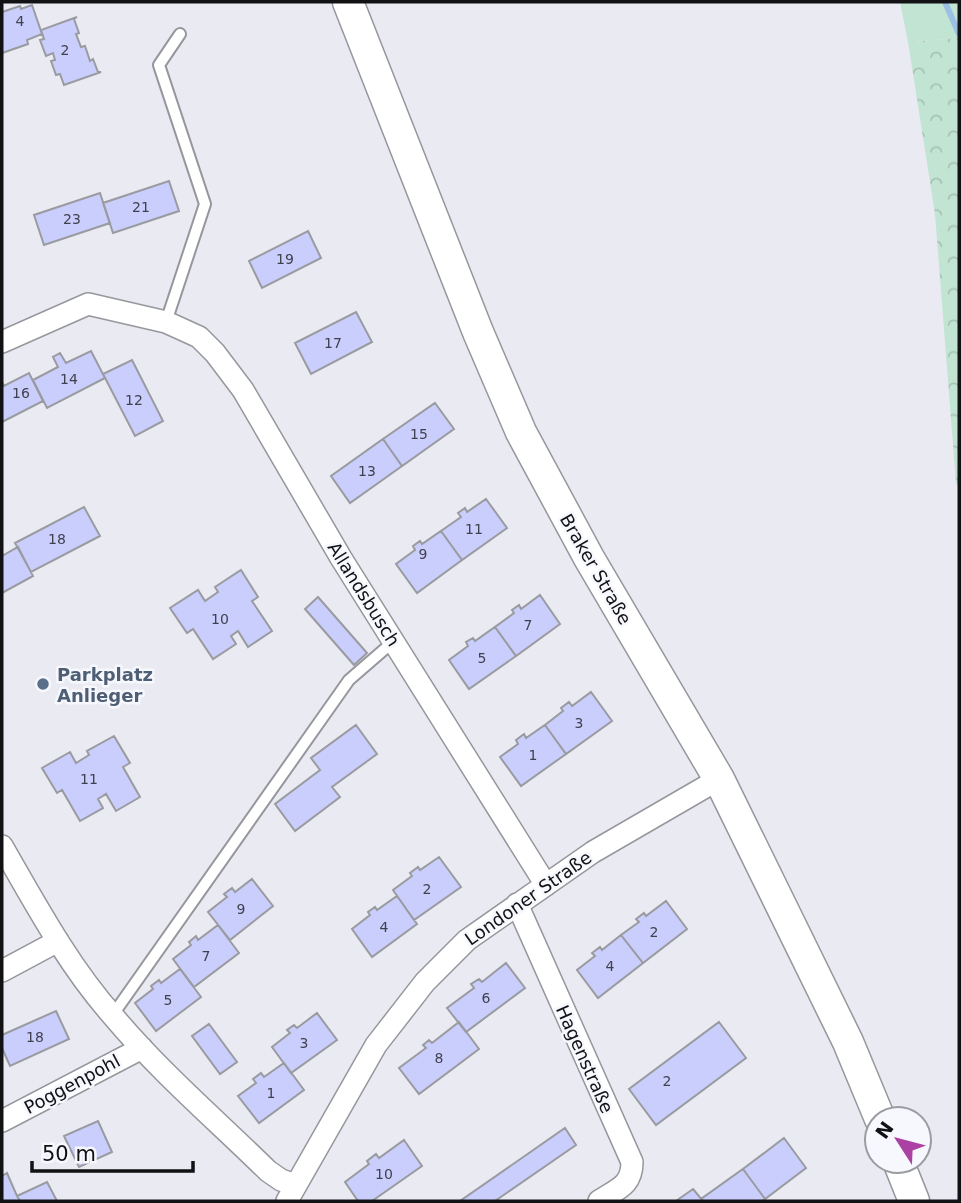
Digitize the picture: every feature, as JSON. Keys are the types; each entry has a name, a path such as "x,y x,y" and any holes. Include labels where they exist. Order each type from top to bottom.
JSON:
{"street":[{"name":"Braker Straße","path":"348,2 478,332 521,432 589,558 719,779 848,1042 874,1105"},
{"name":"Allandsbusch","path":"2,342 88,304 166,321 199,337 229,370 546,885"},
{"name":"Londoner Straße","path":"291,1193 354,1080 398,1016 425,982 467,940 593,852 719,779"},
{"name":"Poggenpohl","path":"2,846 58,941 83,979 113,1016 142,1048 268,1171 281,1180 291,1193"},
{"name":"Hagenstraße","path":"517,904 632,1162 632,1175 625,1184 599,1201"},
{"path":"2,971 58,941"},
{"name":"Poggenpohl","path":"2,1121 142,1048"},
{"path":"904,1175 914,1201"}],"lane":[{"path":"166,321 205,204 159,65 180,34"},
{"path":"113,1016 349,680 394,641"}],"green space":[{"path":"900,2 959,2 959,38 908,42"},
{"path":"959,38 959,488 956,483 935,214 908,42"}],"building":[{"path":"32,5 42,34 27,40 28,44 2,53 2,12"},
{"path":"77,17 74,19 79,33 76,34 81,47 85,46 90,61 93,59 98,72 101,72 64,85 60,74 56,75 51,61 55,60 53,53 46,56 40,40 44,39 41,30"},
{"path":"169,181 179,211 113,233 103,203"},
{"path":"100,193 110,223 44,245 34,215"},
{"path":"308,231 321,258 262,288 249,261"},
{"path":"356,312 372,342 311,374 295,343"},
{"path":"91,351 105,378 47,408 33,380 58,367 53,357 60,353 66,363"},
{"path":"132,360 163,421 135,436 103,374"},
{"path":"29,373 43,401 2,422 2,382 4,386"},
{"path":"435,403 454,429 402,466 383,439"},
{"path":"383,439 402,466 350,503 331,476"},
{"path":"486,499 507,528 462,560 441,531 461,517 458,513 465,508 467,512"},
{"path":"84,507 100,536 31,572 15,543"},
{"path":"441,531 462,560 417,593 396,564 415,550 413,546 420,541 422,544"},
{"path":"18,547 33,576 2,593 2,556"},
{"path":"241,570 258,597 252,601 272,631 248,647 238,631 231,636 236,644 213,659 193,629 187,633 170,608 198,590 205,601 218,592 215,587"},
{"path":"540,595 560,624 516,656 495,627 514,613 512,610 519,605 521,609"},
{"path":"318,597 367,653 354,665 305,609"},
{"path":"495,627 516,656 469,689 449,660 468,646 466,642 473,638 475,641"},
{"path":"591,692 612,721 566,754 545,725 563,711 561,708 569,702 572,706"},
{"path":"356,725 377,754 332,787 340,797 295,831 275,804 320,770 311,758"},
{"path":"545,725 566,754 521,786 500,757 518,744 516,740 524,734 526,738"},
{"path":"114,736 130,763 123,767 140,797 116,811 106,794 98,799 103,808 80,821 62,790 57,793 42,768 70,752 76,763 89,755 87,751"},
{"path":"439,857 461,887 414,920 393,890 412,876 410,873 418,867 420,870"},
{"path":"252,879 273,906 230,940 208,912 227,897 224,894 232,888 235,892"},
{"path":"397,896 417,924 372,957 352,929 370,915 368,912 375,907 377,910"},
{"path":"666,901 687,929 643,963 621,935 639,922 636,919 644,913 646,916"},
{"path":"218,925 239,953 194,987 173,959 191,945 189,942 196,936 198,940"},
{"path":"621,935 643,963 598,998 577,970 595,956 592,953 600,947 602,950"},
{"path":"506,963 525,988 466,1032 447,1008 474,988 471,984 479,979 482,982"},
{"path":"180,969 201,997 156,1031 135,1003 153,989 151,986 159,980 161,983"},
{"path":"56,1011 69,1039 10,1066 2,1048 2,1035"},
{"path":"317,1013 337,1040 291,1073 272,1047 290,1033 287,1030 294,1025 297,1028"},
{"path":"459,1022 479,1049 419,1094 399,1068 426,1048 423,1045 429,1040 432,1043"},
{"path":"719,1022 746,1058 656,1125 629,1089"},
{"path":"209,1024 237,1062 220,1074 192,1036"},
{"path":"284,1063 304,1090 259,1123 238,1096 256,1083 253,1079 261,1073 264,1077"},
{"path":"98,1121 112,1152 79,1167 64,1136"},
{"path":"565,1128 576,1145 495,1201 460,1201"},
{"path":"784,1138 806,1168 765,1199 743,1169"},
{"path":"404,1140 422,1166 372,1201 358,1201 345,1182 369,1164 367,1161 376,1154 379,1158"},
{"path":"743,1169 765,1199 701,1199"},
{"path":"7,1173 20,1201 2,1201 2,1176"},
{"path":"47,1182 57,1201 20,1201 17,1196"},
{"path":"693,1189 703,1201 676,1201"}],"waterway":[{"path":"945,2 959,34"}],"place":[{"name":"Parkplatz Anlieger","path":"43,684"}]}
